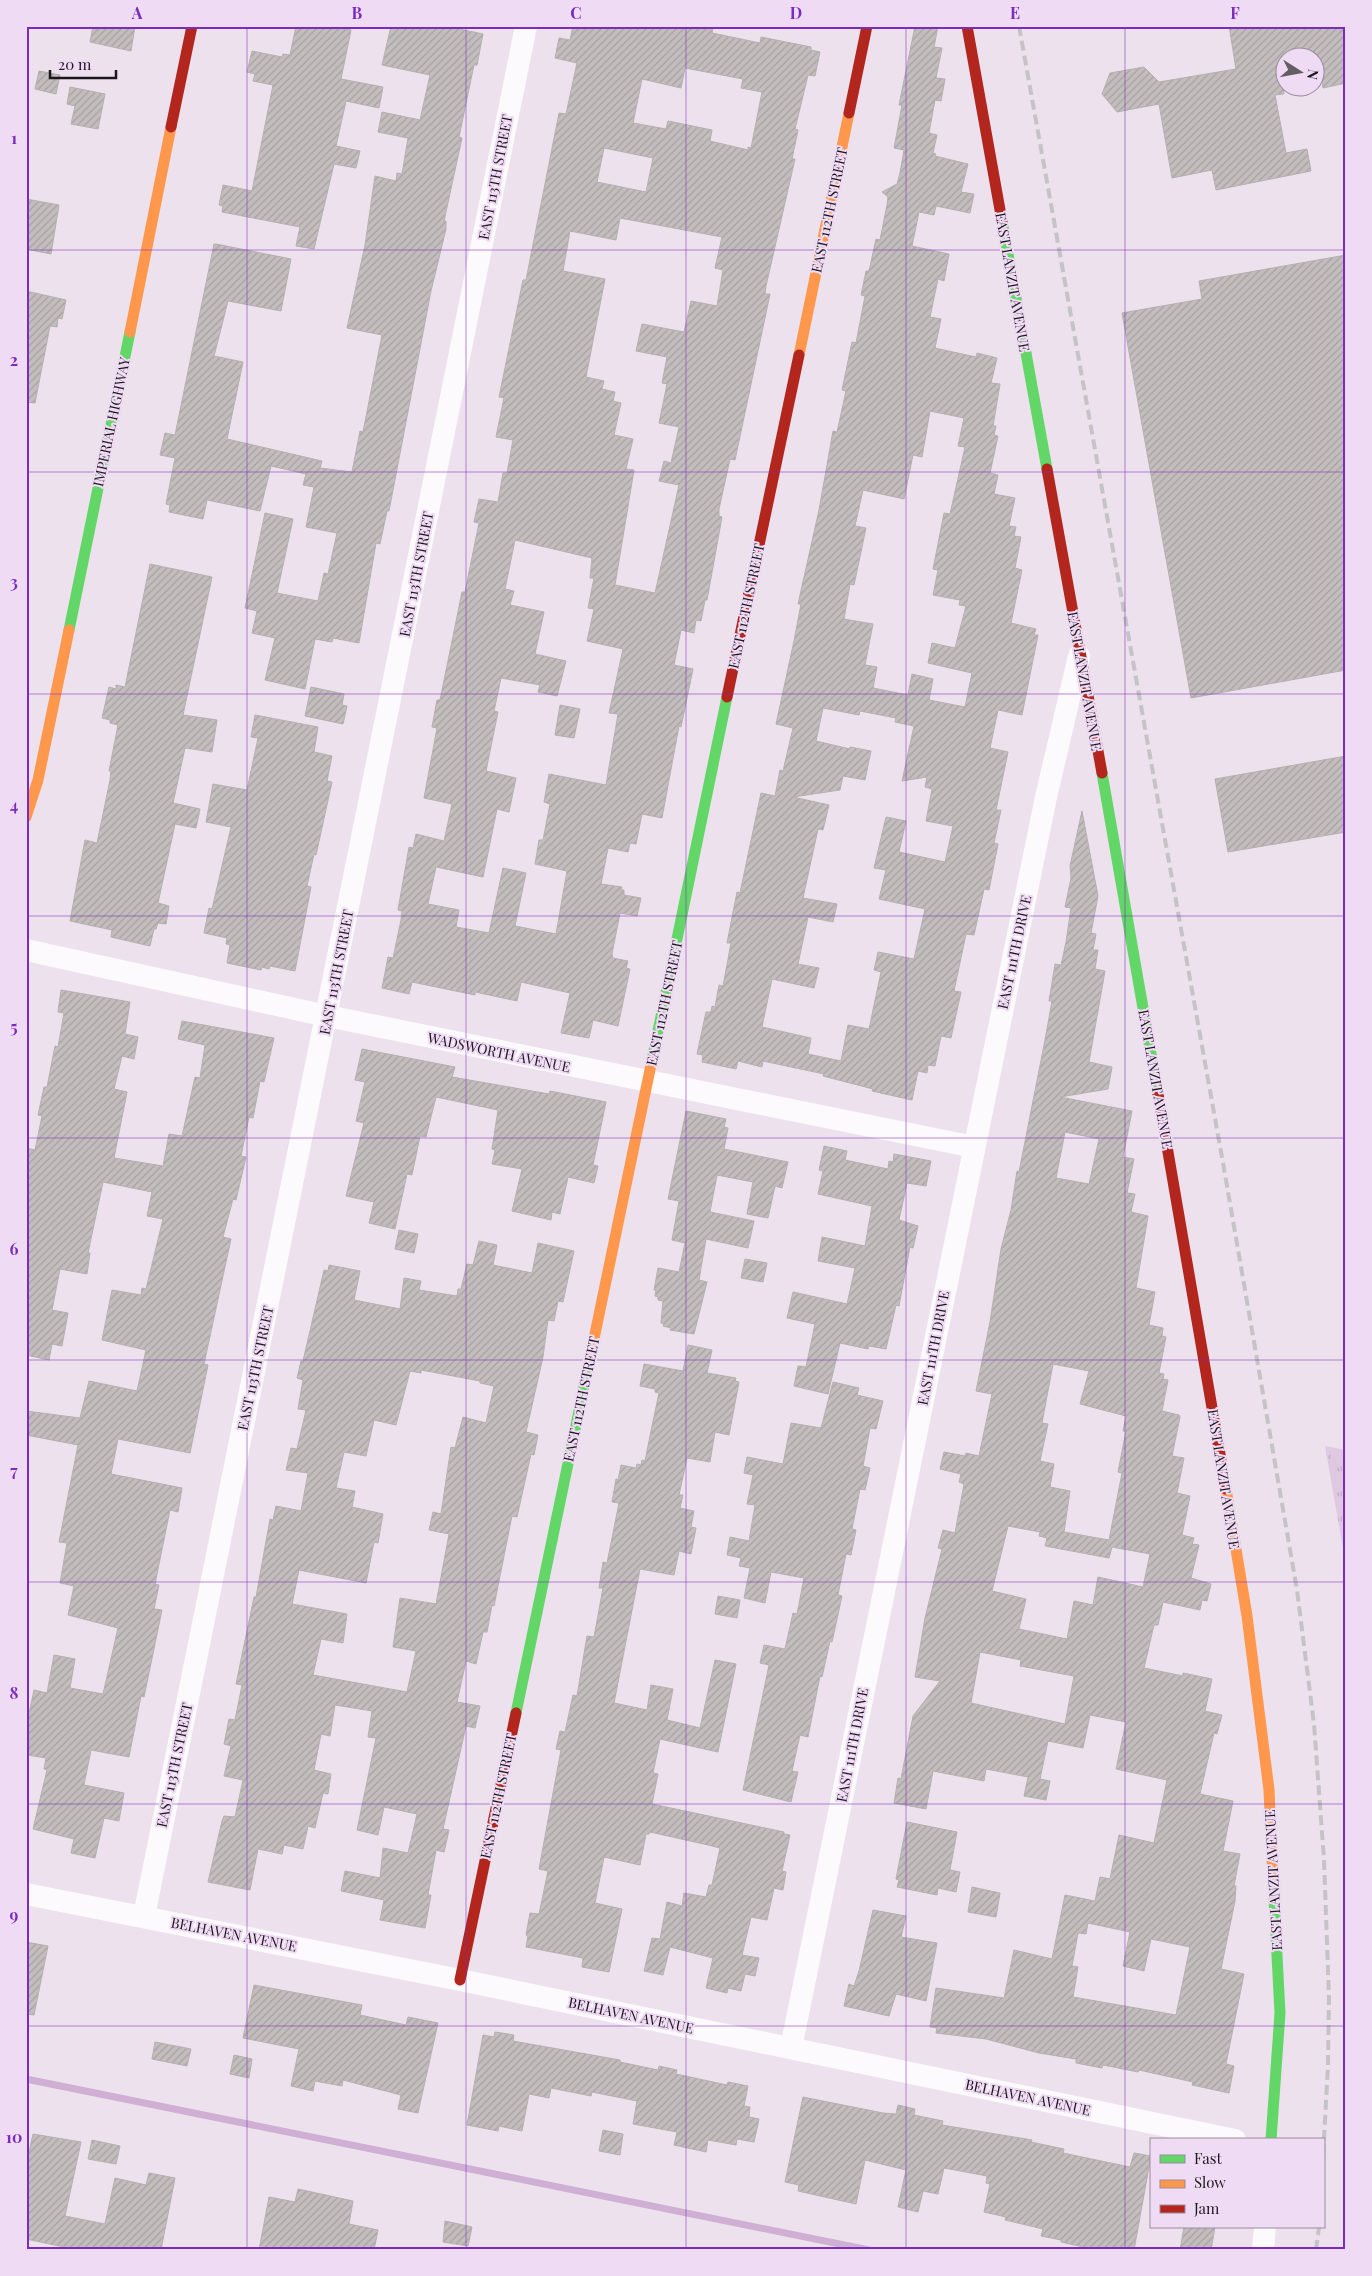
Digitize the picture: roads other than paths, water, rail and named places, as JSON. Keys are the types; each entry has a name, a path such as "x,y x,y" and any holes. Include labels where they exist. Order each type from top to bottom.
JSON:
{"street":[{"name":"IMPERIAL HIGHWAY","path":"26,817 40,770 192,26"},
{"name":"EAST 113TH STREET","path":"144,1916 526,26"},
{"name":"EAST 112TH STREET","path":"460,1980 867,26"},
{"name":"EAST LANZIT AVENUE","path":"967,26 1168,1148 1248,1625 1269,1790 1280,2013 1271,2138"},
{"name":"EAST 111TH DRIVE","path":"791,2048 1046,797 1080,650"},
{"name":"WADSWORTH AVENUE","path":"26,950 327,1016 974,1147"},
{"name":"BELHAVEN AVENUE","path":"26,1894 460,1980 1225,2138"},
{"path":"1263,2250 1265,2228"}],"waterway":[{"path":"26,2079 869,2250"}],"railway":[{"path":"1019,26 1223,1163 1297,1590 1314,1724 1324,1860 1329,1997 1324,2139"},
{"path":"1316,2250 1319,2228"}]}
